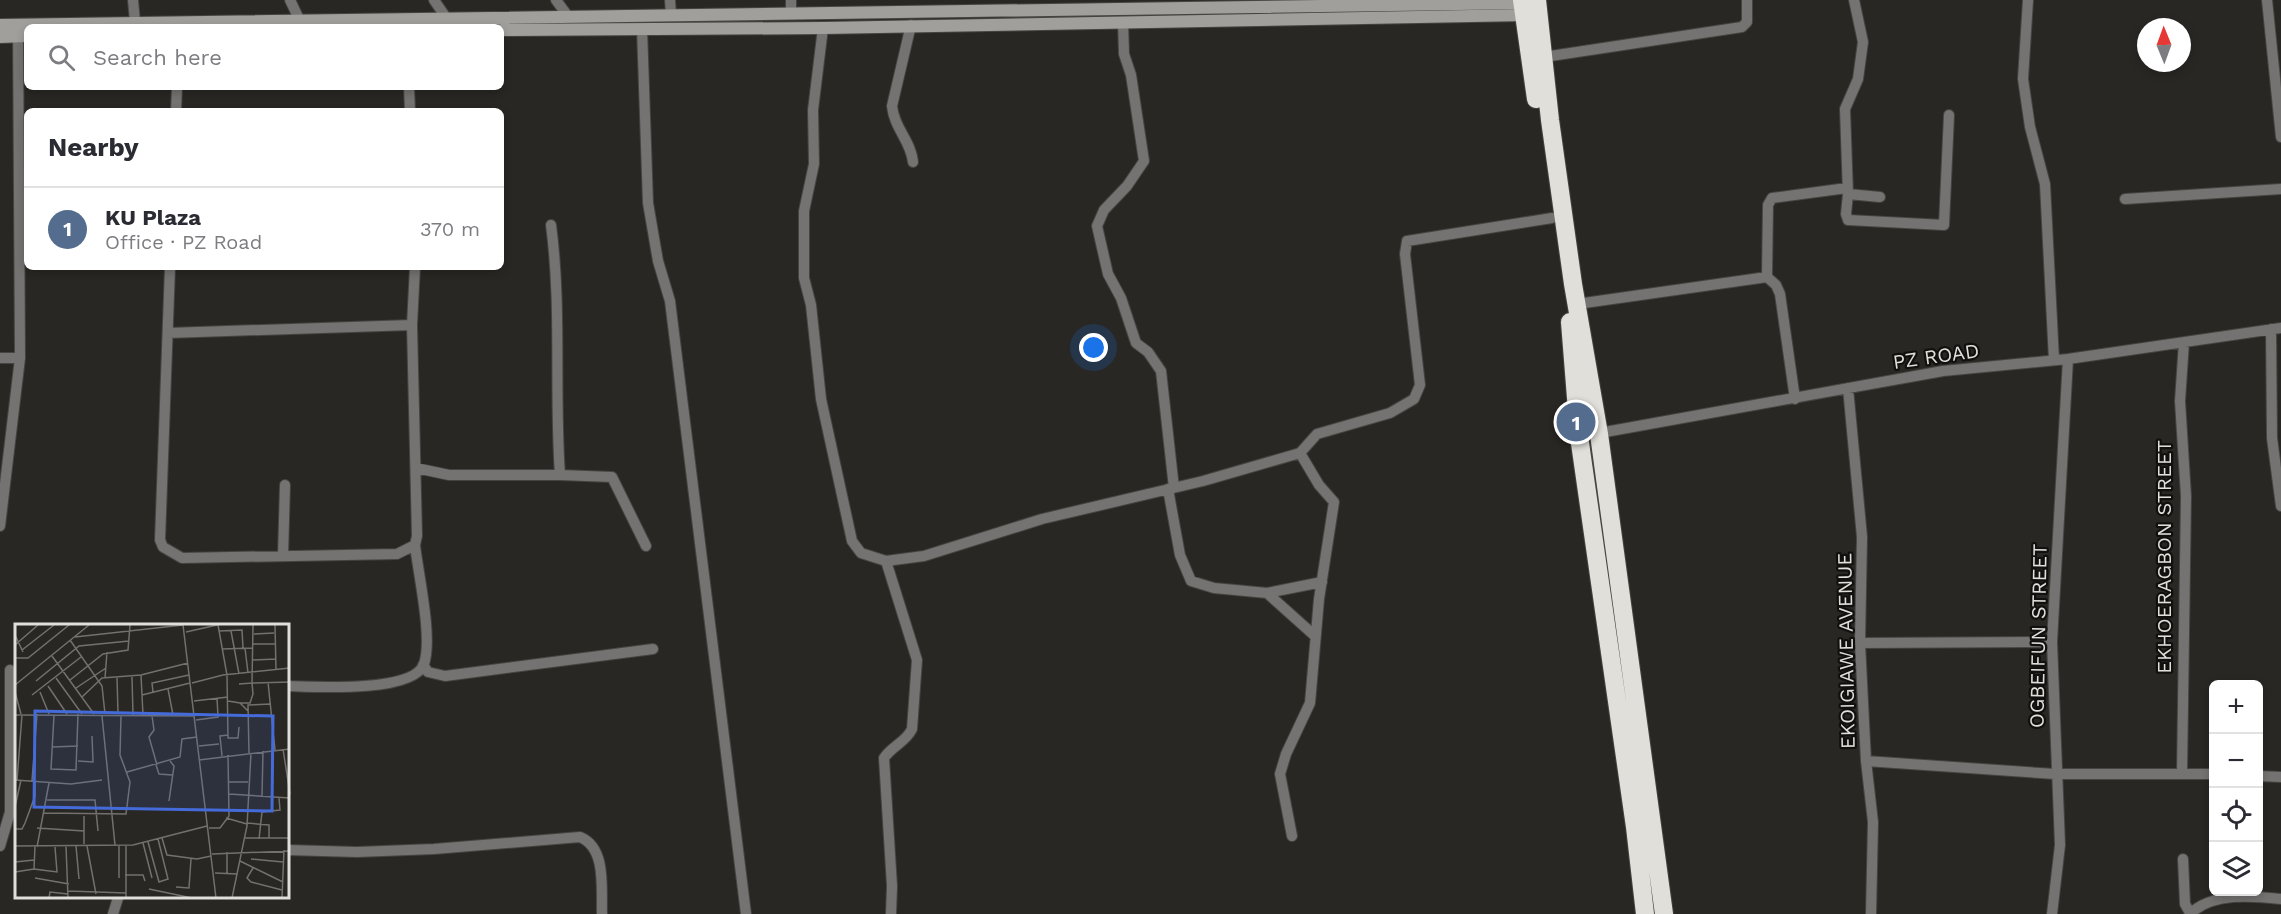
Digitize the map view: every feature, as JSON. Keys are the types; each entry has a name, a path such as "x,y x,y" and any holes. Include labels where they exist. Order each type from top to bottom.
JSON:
{"highway":[{"path":"1530,6 1544,57 1549,110 1577,304 1599,434 1664,914"},
{"path":"1530,6 1552,218 1571,325 1572,374 1579,436 1635,826 1645,914"}],"street":[{"path":"133,0 135,22"},
{"path":"290,0 300,21"},
{"path":"434,0 447,19"},
{"path":"556,0 567,15"},
{"path":"670,0 671,15"},
{"path":"791,0 791,14"},
{"path":"937,0 938,13"},
{"path":"1544,57 1742,27 1747,22 1747,0"},
{"path":"1854,0 1863,42 1859,72 1845,108 1848,191 1846,214 1850,221 1944,225 1950,115"},
{"path":"2028,0 2023,79 2030,127 2045,184 2054,360"},
{"path":"2267,0 2281,137"},
{"path":"504,30 543,23 567,15 938,13 1029,6 1320,4 1530,6"},
{"path":"112,24 300,21 405,24 447,19 642,29 823,27 1122,23 1530,6"},
{"path":"1122,23 1124,54 1131,75 1144,161 1127,186 1104,210 1097,226 1108,274 1121,297 1136,343 1148,352 1161,371 1171,489 1180,555 1191,581 1214,588 1267,593 1322,582"},
{"path":"0,25 21,32"},
{"path":"911,25 891,106 893,119 912,150 913,162"},
{"path":"823,27 813,110 814,164 804,211 804,278 811,305 821,399 852,541 861,553 886,561 924,556 1042,519 1171,489 1300,453 1317,434 1390,413 1414,399 1420,385 1405,254 1407,241 1552,218"},
{"path":"642,29 648,203 658,261 670,301 698,505 702,571 746,914"},
{"path":"0,37 21,32"},
{"path":"0,526 20,358 21,32"},
{"path":"176,108 177,90"},
{"path":"409,90 410,108"},
{"path":"2125,199 2281,189"},
{"path":"1767,278 1768,205 1772,198 1848,191 1880,197"},
{"path":"551,225 555,256 556,423 560,475"},
{"path":"170,270 159,517 160,540 163,547 182,558 397,554 415,545"},
{"path":"415,270 412,325 417,468 415,545 424,616 423,665 428,672 445,676 653,650"},
{"path":"1577,304 1767,278 1776,285 1780,294 1795,399"},
{"path":"168,333 412,325"},
{"path":"2276,329 2272,438 2281,506"},
{"name":"PZ ROAD","path":"1579,436 1943,371 2068,359 2276,329"},
{"name":"EKHOERAGBON STREET","path":"2181,773 2186,496 2180,401 2184,342"},
{"path":"0,358 20,358"},
{"name":"OGBEIFUN STREET","path":"2052,914 2060,845 2055,774 2052,642 2056,544 2066,441 2068,359"},
{"name":"EKOIGIAWE AVENUE","path":"1848,388 1862,537 1860,643 1866,761 1873,822 1871,914"},
{"path":"1292,836 1280,774 1286,754 1310,703 1322,582 1334,502 1319,485 1300,453"},
{"path":"417,468 449,475 612,477 646,546"},
{"path":"283,556 285,485"},
{"path":"886,561 917,660 912,729 909,738 889,751 884,758 892,886 891,914"},
{"path":"1267,593 1316,636"},
{"path":"1860,643 2052,642"},
{"path":"290,687 353,687 406,679 423,665"},
{"path":"1,841 10,812 9,670"},
{"path":"1866,761 2055,774 2209,774"},
{"path":"2263,776 2281,777"},
{"path":"290,850 357,852 434,849 580,837 591,842 598,854 602,914"},
{"path":"2183,860 2184,904 2190,913 2208,902 2236,897 2281,898"},
{"path":"113,914 117,899"}],"place":[{"name":"KU Plaza","path":"1576,422"}]}
